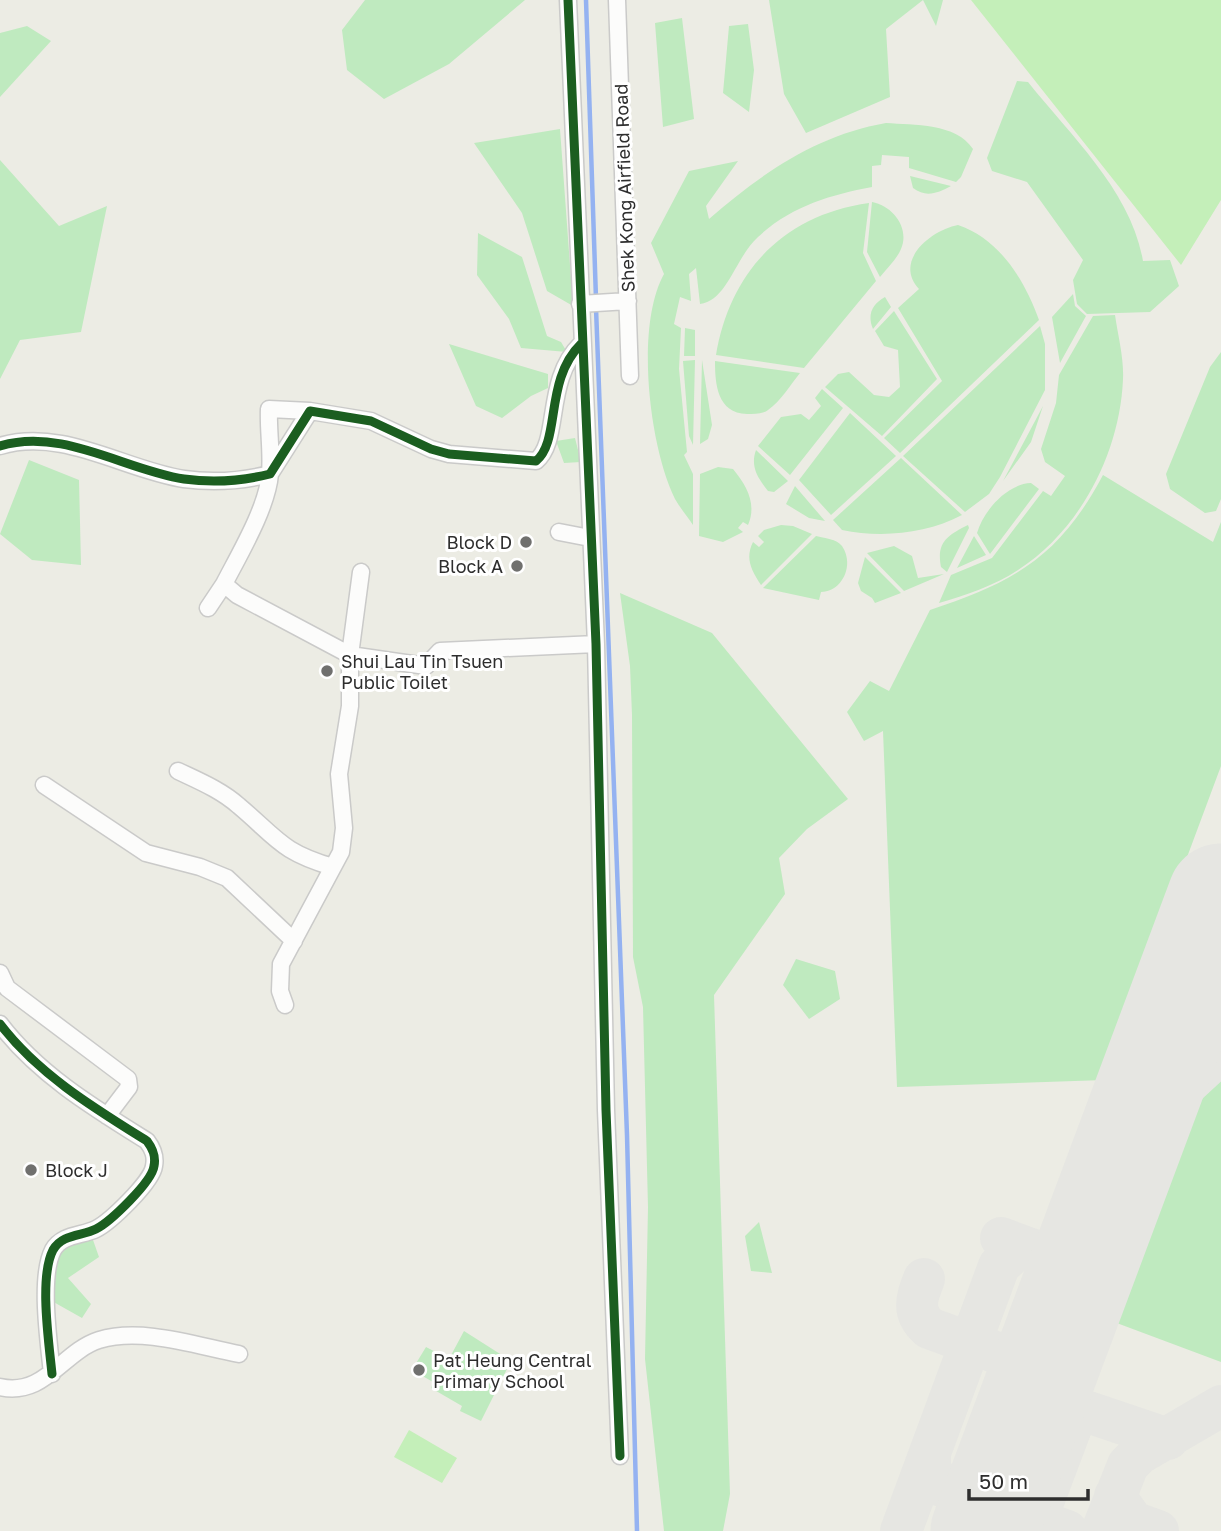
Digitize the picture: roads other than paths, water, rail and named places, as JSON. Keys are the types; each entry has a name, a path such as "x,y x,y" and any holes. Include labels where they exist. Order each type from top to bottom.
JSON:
{"street":[{"path":"568,0 596,644 604,1066 620,1456"},
{"name":"Shek Kong Airfield Road","path":"617,0 630,376"},
{"path":"580,304 628,301"},
{"path":"270,474 269,409 310,411 371,421 431,449 449,454 536,461 546,449 555,393 562,372 581,344"},
{"path":"208,608 224,584 254,523 270,474 310,411"},
{"path":"0,446 32,442 83,449 184,479 241,481 270,474"},
{"path":"559,532 590,538"},
{"path":"285,1006 279,991 281,964 333,867 344,839 339,774 350,706 350,655 361,572"},
{"path":"224,584 237,595 350,655 426,666 440,651 596,644"},
{"path":"178,771 240,806 278,843 308,860 333,867"},
{"path":"44,785 146,853 200,867 228,878 294,941"},
{"path":"0,973 7,988 128,1079 129,1087 107,1116"},
{"path":"0,1024 17,1045 52,1078 147,1141 154,1150 155,1165 146,1182 110,1220 96,1229 58,1243 52,1252 47,1273 52,1374"},
{"path":"0,1388 13,1390 30,1387 52,1374 86,1346 100,1340 128,1336 239,1354"}],"waterway":[{"path":"586,0 596,299"},
{"path":"596,308 627,1135 637,1531"}],"place":[{"name":"Block D","path":"526,542"},
{"name":"Block A","path":"517,566"},
{"name":"Shui Lau Tin Tsuen Public Toilet","path":"327,671"},
{"name":"Block J","path":"31,1170"},
{"name":"Pat Heung Central Primary School","path":"419,1370"}]}
